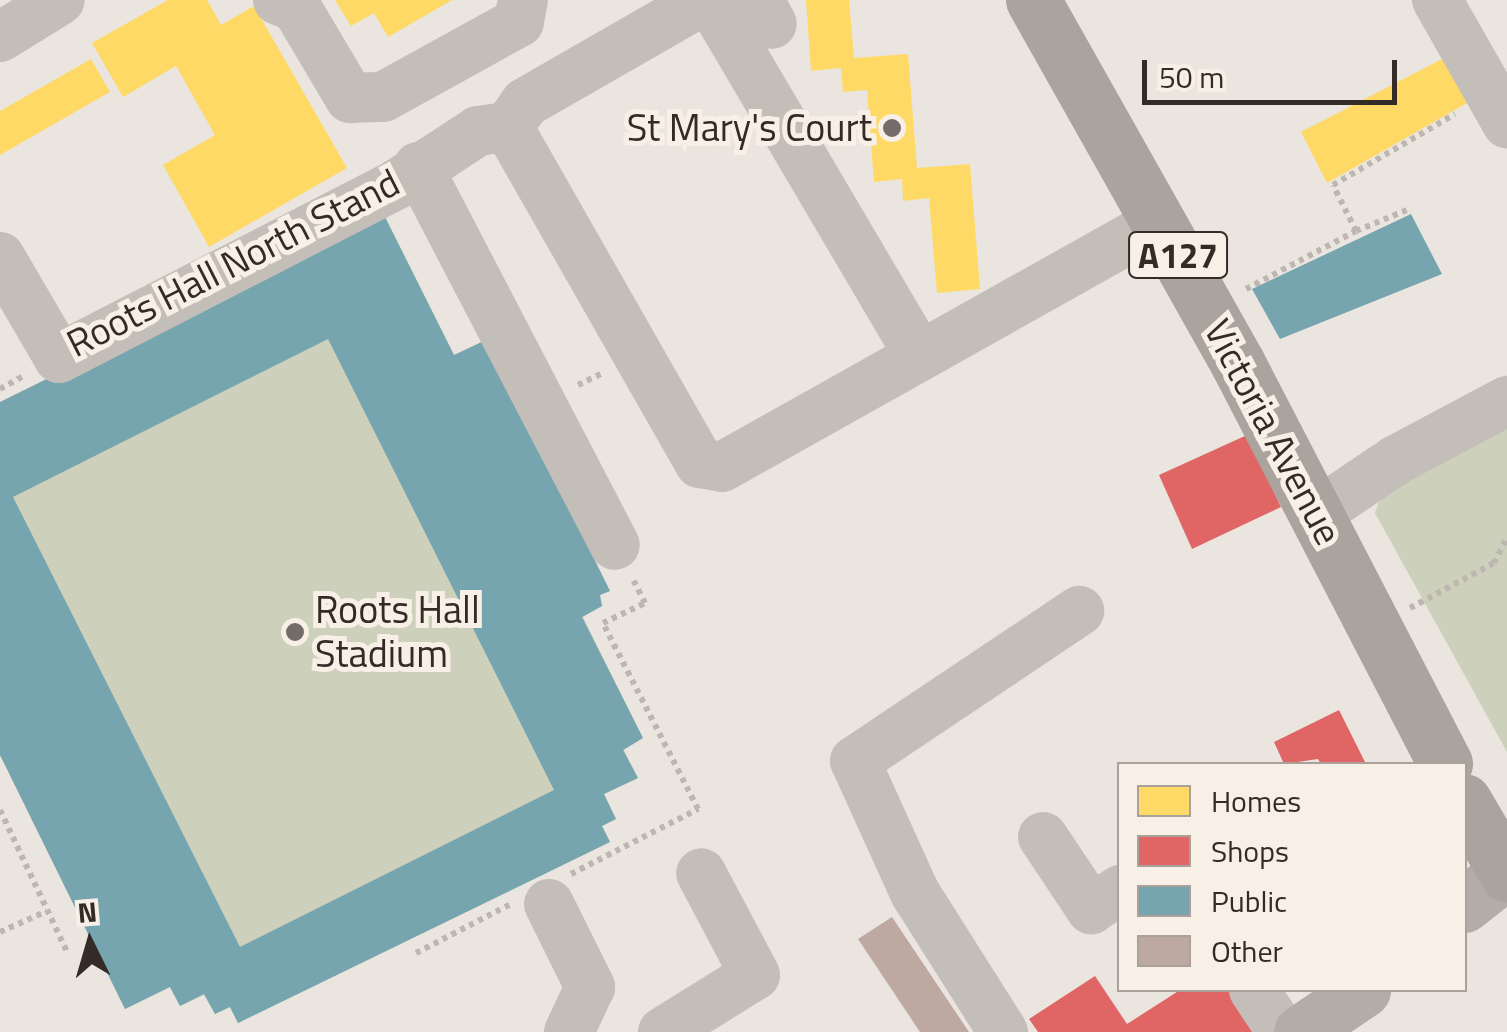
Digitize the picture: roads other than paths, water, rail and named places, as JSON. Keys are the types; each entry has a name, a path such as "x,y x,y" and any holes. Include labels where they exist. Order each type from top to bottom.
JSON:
{"highway":[{"name":"Victoria Avenue","path":"1033,0 1160,222 1445,762"},
{"path":"1467,806 1507,872"}],"main road":[{"path":"1467,902 1507,872"},
{"path":"1301,1032 1360,992"}],"street":[{"path":"0,37 60,0"},
{"path":"278,0 296,6 350,98 383,96 519,22 523,0"},
{"path":"1445,3 1499,108"},
{"path":"919,355 714,8 697,4 525,103 508,127 700,463 722,466 1160,222"},
{"name":"Roots Hall North Stand","path":"0,257 59,358 398,184 418,167 478,131 508,127"},
{"path":"418,167 615,544"},
{"path":"1316,514 1396,460 1507,401"},
{"path":"1003,1032 915,893 855,760 1078,610"},
{"path":"1043,836 1091,909 1117,892"},
{"path":"663,1032 756,975 700,873"},
{"path":"543,894 590,987 569,1032"},
{"path":"1255,992 1282,1032"}],"place":[{"name":"St Mary's Court","path":"892,128"},
{"name":"Roots Hall Stadium","path":"295,632"}]}
